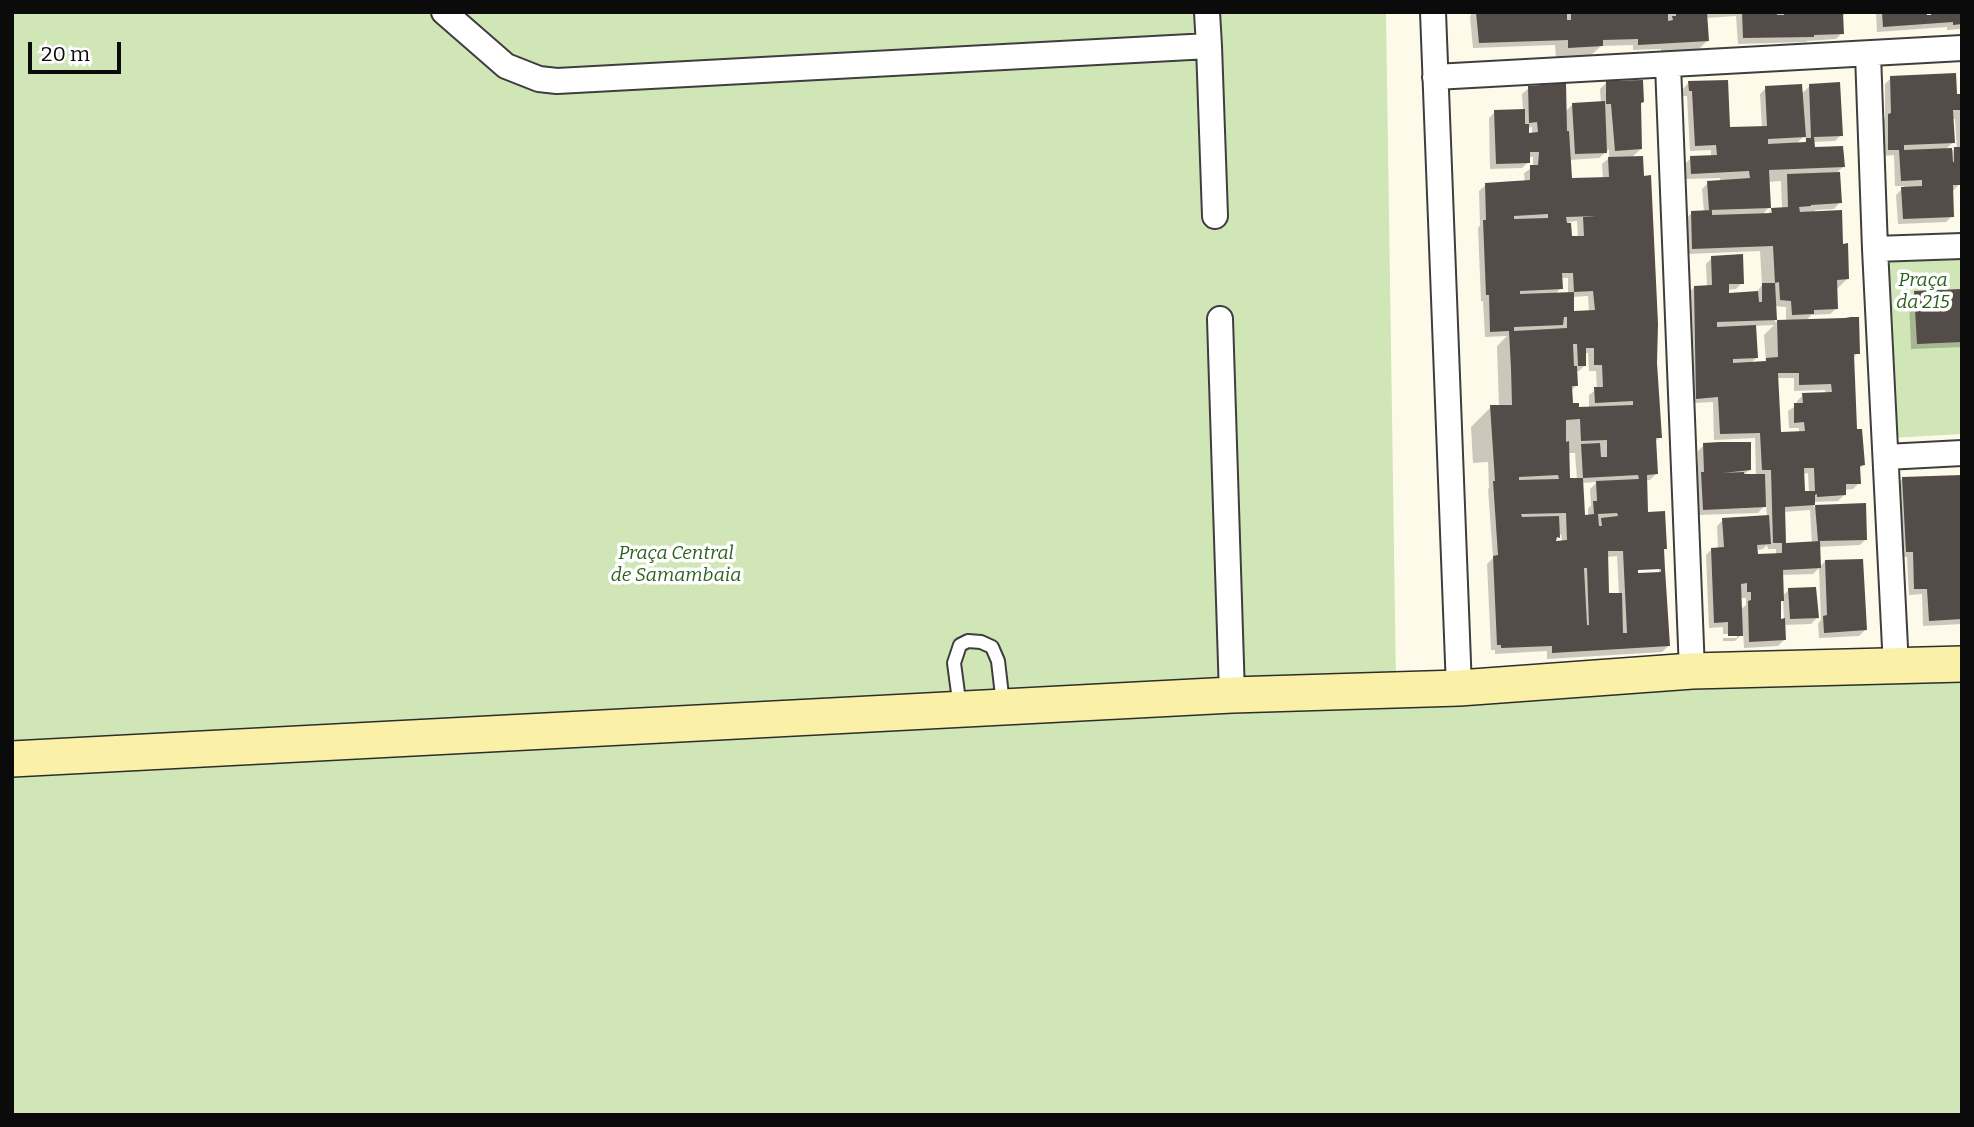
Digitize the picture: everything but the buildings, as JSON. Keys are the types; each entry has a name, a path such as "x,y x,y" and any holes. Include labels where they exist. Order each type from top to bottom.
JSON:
{"street":[{"path":"444,12 506,66 531,77 557,81 1209,46"},
{"path":"1207,12 1215,216"},
{"path":"1433,12 1460,688"},
{"path":"1435,77 1962,48"},
{"path":"1868,54 1896,667"},
{"path":"1668,65 1692,671"},
{"path":"1875,249 1962,246"},
{"path":"1220,319 1232,695"},
{"path":"1886,457 1962,453"},
{"path":"12,759 1232,695 1460,688 1692,671 1962,664"}],"lane":[{"path":"960,710 954,663 960,645 968,641 981,642 992,647 998,661 1003,707"}],"green space":[{"name":"Praça Central de Samambaia","path":"12,12 1386,12 1396,683 1962,657 1962,1115 12,1115"},
{"name":"Praça da 215","path":"1962,250 1962,434 1890,438 1883,254"}]}
